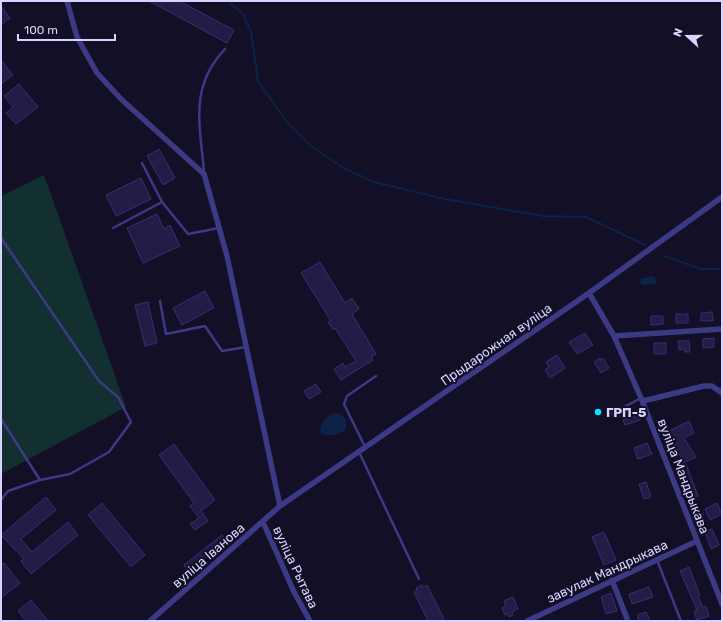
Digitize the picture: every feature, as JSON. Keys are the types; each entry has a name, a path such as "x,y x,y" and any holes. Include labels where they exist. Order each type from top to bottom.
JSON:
{"street":[{"path":"67,1 77,37 97,73 121,99 204,174 227,256 280,506"},
{"name":"Прыдарожная вуліца","path":"280,506 589,293 722,197"},
{"name":"вуліца Мандрыкава","path":"589,293 614,336 642,400 722,604"},
{"path":"614,336 722,329"},
{"path":"642,400 704,386 712,386 722,393"},
{"name":"вуліца Іванова","path":"150,621 280,506"},
{"name":"вуліца Рытава","path":"263,522 294,592 310,621"},
{"name":"завулак Мандрыкава","path":"527,621 697,541"},
{"path":"612,580 628,621"}],"lane":[{"path":"204,174 199,108 200,96 203,80 209,68 224,49"},
{"path":"142,162 162,202 188,234 219,228"},
{"path":"113,228 162,202"},
{"path":"1,238 99,381 118,397 131,422 109,452 70,474 40,480 8,491 1,500"},
{"path":"160,301 166,334 206,326 222,351 246,347"},
{"path":"365,447 344,404 347,396 376,376"},
{"path":"609,415 642,400"},
{"path":"1,419 40,480"},
{"path":"359,452 419,579"},
{"path":"657,559 681,621"}],"green space":[{"path":"44,175 126,407 1,474 1,196"}],"water":[{"path":"651,276 655,277 657,284 641,285 640,279"},
{"path":"334,413 339,414 346,419 346,429 335,435 322,434 320,431 323,422"}],"building":[{"path":"149,1 179,1 234,30 227,43"},
{"path":"1,6 10,18 1,25"},
{"path":"1,60 13,75 1,84"},
{"path":"19,84 38,107 16,124 6,113 13,107 4,96"},
{"path":"159,149 175,178 163,185 147,156"},
{"path":"141,178 151,199 116,216 106,195"},
{"path":"157,214 164,229 170,225 180,246 143,263 127,228"},
{"path":"320,262 345,303 352,298 359,309 352,314 376,354 371,357 373,360 341,380 334,369 343,363 345,367 356,361 335,328 333,330 328,322 331,321 301,273"},
{"path":"205,291 214,308 182,325 173,308"},
{"path":"148,302 157,343 145,346 135,305"},
{"path":"712,312 713,321 701,321 701,313"},
{"path":"676,314 688,314 688,323 676,323"},
{"path":"651,316 663,316 663,324 651,325"},
{"path":"585,333 593,345 577,354 569,342"},
{"path":"714,338 714,347 703,348 703,339"},
{"path":"678,341 689,341 690,352 685,352 685,349 679,350"},
{"path":"654,343 666,343 666,354 654,354"},
{"path":"557,355 565,368 550,378 545,370 549,367 546,362"},
{"path":"600,358 600,360 603,358 609,368 601,373 594,362"},
{"path":"316,384 321,392 309,399 304,391"},
{"path":"638,414 640,420 625,425 623,420"},
{"path":"689,421 694,433 684,438 696,457 683,463 669,431"},
{"path":"647,443 652,454 638,459 634,448"},
{"path":"174,444 215,500 201,511 208,521 195,530 190,524 199,518 190,506 194,503 159,455"},
{"path":"686,464 698,496 690,500 680,474 678,475 675,469"},
{"path":"646,482 651,497 644,499 639,484"},
{"path":"46,497 56,510 21,539 32,552 68,522 78,535 31,574 21,561 24,559 1,535"},
{"path":"102,503 145,555 131,567 88,515"},
{"path":"717,503 722,514 710,520 705,509"},
{"path":"712,529 719,545 711,549 705,532"},
{"path":"604,532 616,560 604,565 592,537"},
{"path":"222,535 226,541 188,571 184,565"},
{"path":"4,563 20,583 1,598 1,566"},
{"path":"689,567 700,595 698,596 703,608 706,606 709,616 697,620 694,611 697,610 680,571"},
{"path":"422,585 423,588 427,585 445,621 428,621 414,592 417,590 416,588"},
{"path":"649,587 653,597 632,604 629,594"},
{"path":"611,593 617,611 606,614 601,597"},
{"path":"513,597 518,609 512,612 513,615 509,617 507,614 505,615 502,608 506,606 504,601"},
{"path":"31,600 48,621 26,621 18,611"},
{"path":"646,612 650,621 639,621 637,615"}],"waterway":[{"path":"231,4 243,14 251,32 258,81 286,121 311,146 343,168 374,182 445,199 543,216 586,217 645,245"},
{"path":"664,256 701,269 722,269"}],"place":[{"name":"ГРП-5","path":"598,412"}]}
